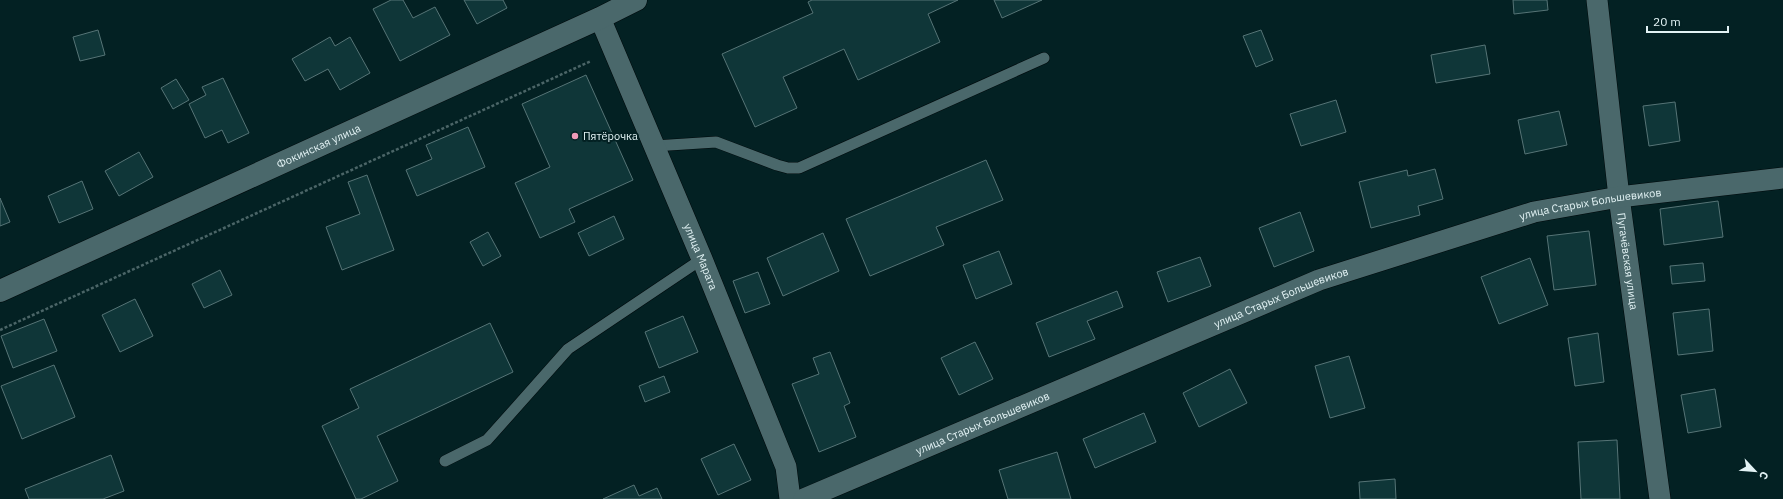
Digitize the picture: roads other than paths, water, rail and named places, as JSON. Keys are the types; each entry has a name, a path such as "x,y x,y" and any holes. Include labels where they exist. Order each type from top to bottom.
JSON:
{"main road":[{"name":"Фокинская улица","path":"0,291 600,18 636,0"}],"street":[{"name":"Пугачёвская улица","path":"1597,0 1619,197 1660,499"},
{"name":"улица Марата","path":"600,18 702,259 786,467 790,499"},
{"name":"улица Старых Большевиков","path":"804,499 1319,280 1534,212 1619,197 1783,178"}],"lane":[{"path":"654,146 716,142 777,165 788,168 799,168 1044,58"},
{"path":"445,460 487,440 568,349 702,259"}],"place":[{"name":"Пятёрочка","path":"575,136"}]}
